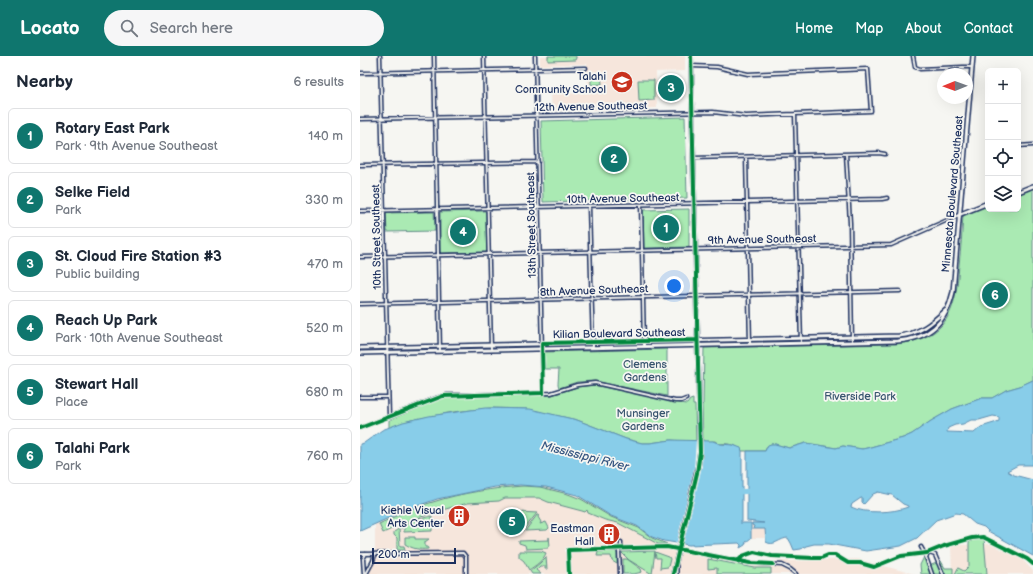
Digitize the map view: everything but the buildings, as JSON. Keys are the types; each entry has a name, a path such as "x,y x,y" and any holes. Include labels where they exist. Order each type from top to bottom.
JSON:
{"street":[{"name":"10th Street Southeast","path":"380,56 389,417"},
{"path":"434,56 440,351"},
{"path":"484,56 491,349"},
{"name":"13th Street Southeast","path":"535,56 543,393"},
{"path":"674,574 700,452 696,340 691,56"},
{"path":"914,56 915,67 920,69 972,67"},
{"name":"Minnesota Boulevard Southeast","path":"948,308 954,288 972,56"},
{"name":"12th Avenue Southeast","path":"360,119 692,112 718,112 746,116 871,111 868,69 748,74 717,67 691,66"},
{"path":"360,73 434,73 586,68"},
{"path":"796,114 801,343"},
{"path":"1021,146 1033,145"},
{"path":"846,154 849,200 852,341"},
{"path":"693,158 885,154"},
{"path":"746,157 750,344"},
{"path":"360,165 538,162"},
{"path":"1021,191 1033,186"},
{"name":"10th Avenue Southeast","path":"360,211 798,202 887,198"},
{"name":"9th Avenue Southeast","path":"360,258 894,244 985,204"},
{"path":"641,205 644,346"},
{"path":"589,206 593,347"},
{"name":"8th Avenue Southeast","path":"360,304 592,297 900,291"},
{"name":"Kilian Boulevard Southeast","path":"360,348 899,336 911,334 929,325 948,308"},
{"name":"Kilian Boulevard Southeast","path":"360,353 904,340 915,338 937,326 943,319 948,308"},
{"path":"360,428 447,395 557,392 577,385 595,383 675,400 681,401 686,399"},
{"path":"360,397 388,397"},
{"path":"620,574 621,542"},
{"path":"921,547 932,574"},
{"path":"569,574 568,550 671,548 738,561 782,564 796,574"},
{"path":"360,554 461,553 464,554 466,574"},
{"path":"926,557 929,553 935,555 943,574"},
{"path":"365,574 363,559 366,554"},
{"path":"365,574 374,561 375,554"}],"shaded area":[{"name":"Talahi Community School","path":"540,56 685,56 685,71 656,72 657,108 552,111 551,94 588,93 587,64 540,65"},
{"path":"515,484 546,487 577,495 611,516 632,523 652,537 672,545 755,562 858,559 914,574 368,574 375,559 375,524 437,499"},
{"path":"751,523 754,526 765,529 765,538 751,538"},
{"path":"991,544 1021,558 1033,571 1033,574 952,574 951,545"}],"green space":[{"path":"548,56 576,56 576,58 575,60 548,61"},
{"path":"591,74 601,74 602,84 591,85"},
{"path":"638,80 654,80 654,100 639,101"},
{"path":"685,117 687,198 543,202 541,121"},
{"name":"Riverside Park","path":"1033,189 1033,380 1006,390 992,398 982,398 952,409 903,438 862,449 843,446 836,448 806,443 789,448 771,444 767,446 765,451 741,451 732,444 719,444 715,441 703,442 702,405 704,348 896,344 914,341 927,336 938,329 946,320 955,296 958,281 963,216 985,207 985,212 1021,212 1021,194"},
{"path":"689,209 689,247 644,248 643,210"},
{"path":"486,211 487,252 440,253 440,212"},
{"path":"434,212 435,231 387,232 386,213"},
{"path":"932,325 933,327 925,332 907,338 858,340 858,337 911,335"},
{"name":"Clemens Gardens","path":"667,349 667,396 594,381 577,382 559,388 559,369 545,369 544,352"},
{"name":"Munsinger Gardens","path":"593,385 687,404 693,399 693,405 695,405 696,442 671,440 642,443 626,439 577,420 527,409 490,408 453,412 411,420 389,428 389,420 443,398 552,395 577,387"},
{"path":"523,486 540,487 581,499 611,517 639,528 652,538 667,544 658,544 618,523 605,520 588,513 587,510 585,512 548,502 539,498 505,498 499,501 468,503 409,521 383,533 379,524 412,509 443,499 478,491"},
{"path":"520,512 537,513 522,532 523,528 521,527"},
{"path":"537,515 539,515 538,517 541,522 540,524 546,522 549,528 547,530 525,531"},
{"path":"432,516 432,531 404,532 404,528 400,528 411,521"},
{"path":"399,529 400,546 404,546 405,550 397,550 397,538 394,535 394,532"},
{"path":"405,537 429,539 425,542 425,547 428,547 428,549 416,549 408,546 405,544"},
{"path":"549,537 550,546 548,548 526,549 525,545 519,543 519,541 549,540"},
{"path":"984,539 987,574 955,574 958,568 964,571 969,566 969,542"},
{"path":"519,551 541,551 546,553 537,565 529,570 524,561 519,557"},
{"path":"615,551 617,553 617,564 612,561 611,556 597,556 598,552"},
{"path":"655,551 652,574 629,560 622,553 622,552"},
{"path":"655,552 669,557 668,567 660,568 661,558 656,558"},
{"path":"546,557 547,569 545,569 545,566 540,566 536,570 541,574 532,574 530,571"},
{"path":"924,557 927,567 941,561 945,568 953,568 953,574 921,574 920,565"},
{"path":"623,559 627,559 641,569 642,572 623,574"},
{"path":"708,559 755,568 771,568 771,574 717,574 717,568 708,569"}],"water":[{"path":"1033,380 1033,465 1018,465 1007,471 1014,475 1033,480 1033,556 988,531 984,527 975,524 963,514 956,513 936,520 917,538 901,546 866,551 829,544 814,544 794,550 788,538 774,543 766,542 765,529 753,529 754,526 752,525 752,523 764,523 747,521 747,451 765,451 768,445 771,444 789,448 806,443 836,448 843,446 862,449 867,448 903,438 952,409 982,398 992,398 1006,390","holes":["993,416 999,417 999,421 981,427 974,433 947,432 948,428 955,425","878,492 892,495 908,507 895,511 879,512 864,511 851,507 852,504 861,498 864,504 873,494"]},
{"path":"485,408 530,409 577,420 626,439 642,443 671,440 713,441 720,444 733,445 741,448 742,521 740,521 740,523 751,523 751,538 740,548 741,545 739,543 689,545 664,541 652,537 637,526 611,516 577,495 546,487 520,485 495,487 437,499 406,510 360,531 360,444 364,443 382,430 403,422 429,416"}],"pier":[{"path":"696,440 703,440 702,466 683,546 676,545 694,468"}],"waterway":[{"name":"Mississippi River","path":"736,492 754,491"}],"cycle path":[{"path":"673,574 697,473 700,452 691,56"},
{"path":"360,428 443,396 543,393 542,343 697,340"},
{"path":"738,561 743,556 754,552 772,556 813,558 835,555 848,563 860,563 874,567 901,556 927,553 944,546 972,538 983,537 1027,559 1033,564"},
{"path":"569,574 568,550 667,547 750,563 773,564"}],"place":[{"name":"Talahi Community School","path":"622,82"},
{"name":"St. Cloud Fire Station #3","path":"671,88"},
{"name":"Selke Field","path":"614,159"},
{"name":"Rotary East Park","path":"666,228"},
{"name":"Reach Up Park","path":"463,232"},
{"name":"Talahi Park","path":"995,295"},
{"name":"Kiehle Visual Arts Center","path":"459,516"},
{"name":"Stewart Hall","path":"512,522"},
{"name":"Eastman Hall","path":"609,534"}]}
